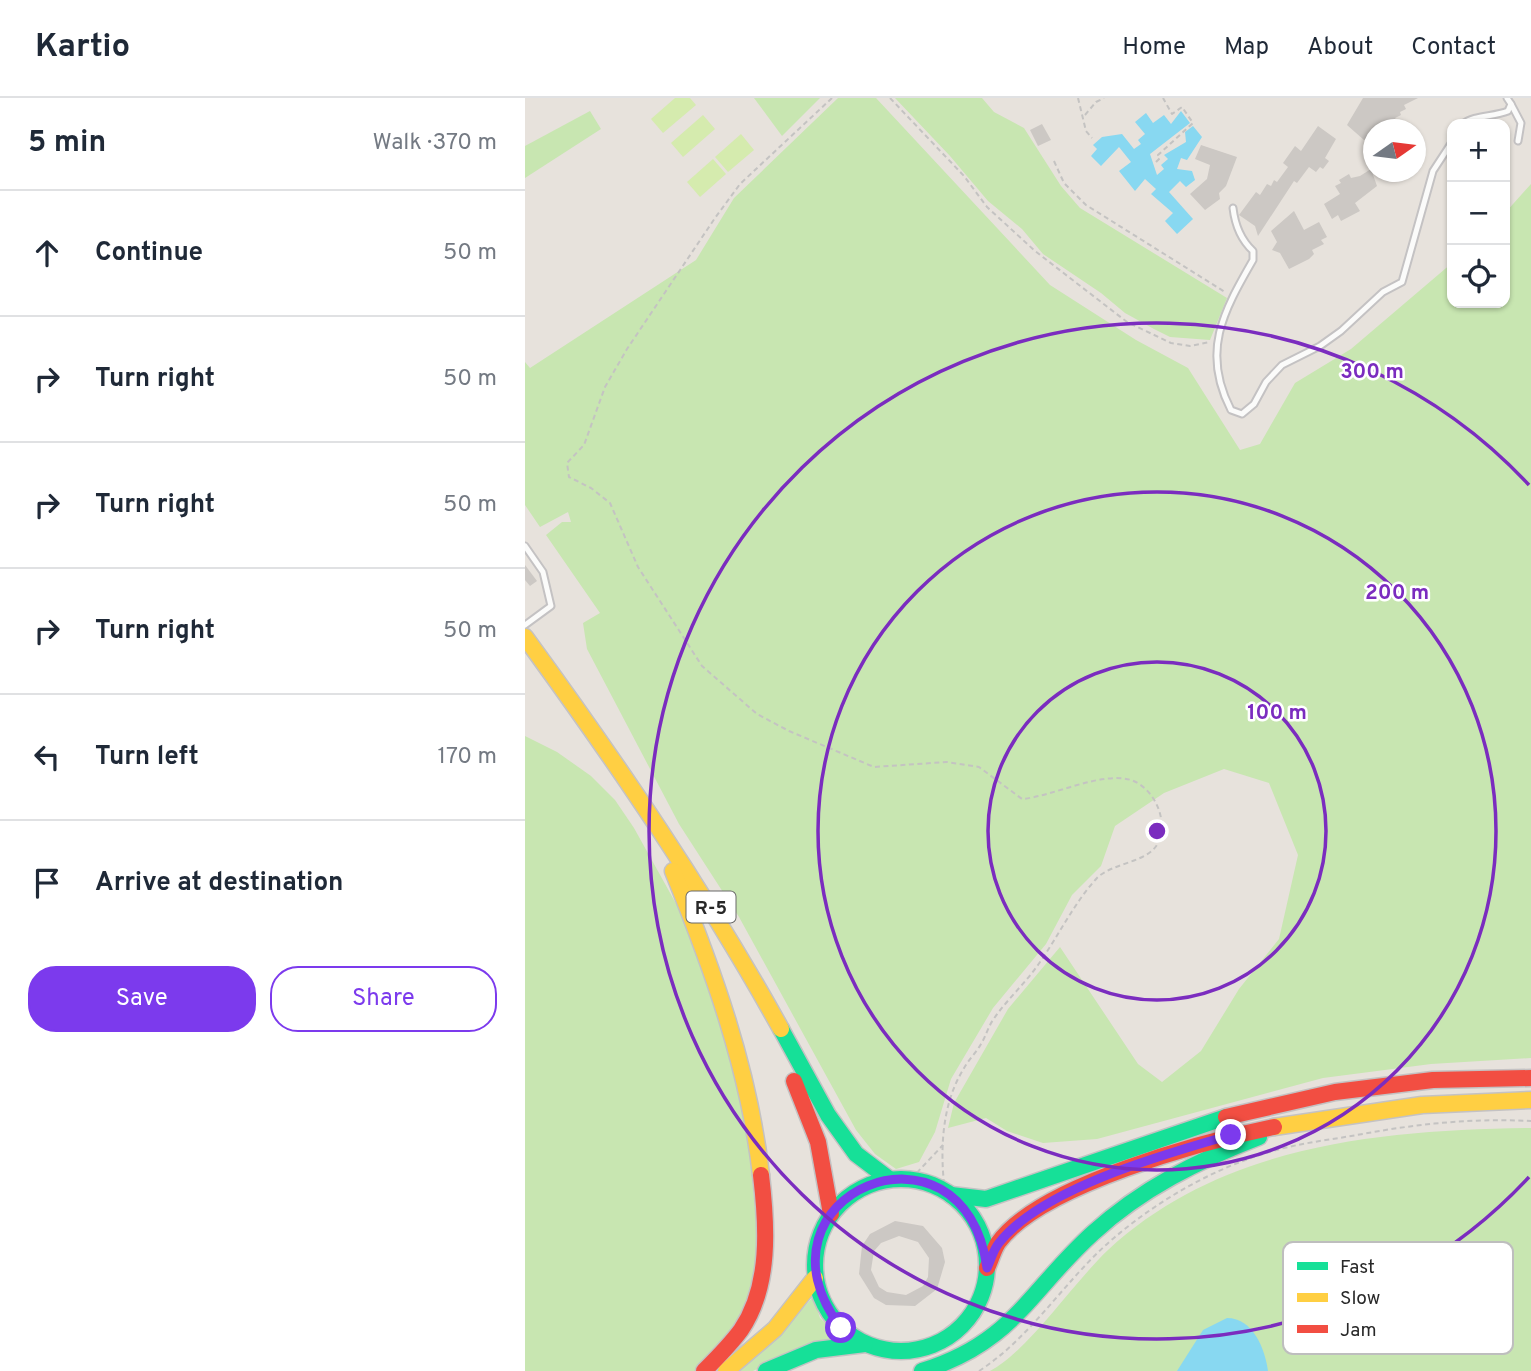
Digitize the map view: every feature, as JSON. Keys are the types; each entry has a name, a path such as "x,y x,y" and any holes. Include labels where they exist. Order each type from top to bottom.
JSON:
{"main road":[{"name":"R-5","path":"525,636 616,763 731,939 828,1115 856,1154 888,1179"},
{"path":"525,657 634,809 731,965 804,1104 823,1160 831,1214"},
{"path":"673,871 717,981 739,1048 754,1120 764,1215 764,1267 750,1315 739,1334 704,1371"},
{"path":"865,1344 841,1328 830,1313 815,1278 815,1256 820,1234 831,1214 847,1197 867,1185 888,1179 911,1179 948,1193 986,1199 1030,1186 1206,1122 1335,1092 1433,1080 1531,1078"},
{"path":"767,1371 816,1350 865,1344 901,1351 920,1350 947,1339 968,1320 982,1296 987,1268 997,1244 1024,1220 1092,1183 1166,1153 1218,1138 1308,1121 1458,1101 1531,1100"},
{"path":"922,1371 945,1366 988,1345 1095,1231 1164,1181 1236,1146 1308,1121"},
{"path":"948,1193 971,1215 983,1240 987,1268"},
{"path":"726,1371 772,1334 800,1303 815,1278"}],"lane":[{"path":"1480,119 1508,111 1509,101"},
{"path":"1509,101 1521,123 1518,141"},
{"path":"1233,208 1235,223 1244,243 1253,251 1253,260 1232,298 1216,341 1220,390 1231,410 1243,414 1254,404 1266,382 1282,365 1320,346 1342,331 1383,292 1402,282 1433,171 1447,150"},
{"path":"525,546 543,572 551,606 525,625"}],"path":[{"path":"832,98 740,184 721,210 627,349 605,387 584,445 567,463 569,477 591,488 610,503 638,567 702,666 757,713 789,731 874,766 947,762 979,766 1022,799 1045,797 1108,778 1132,780 1153,797 1163,823 1158,844 1138,858 1115,865 1098,877 1078,902 1039,964 993,1020 953,1089 944,1144 948,1193"},
{"path":"890,98 964,176 987,207 1035,251 1126,322 1171,343 1191,346 1216,341"},
{"path":"1078,98 1078,108 1084,116 1086,131 1092,138"},
{"path":"1084,116 1096,102 1104,98"},
{"path":"1156,162 1160,159 1158,155 1193,123 1182,107 1172,114 1163,98"},
{"path":"1054,161 1064,183 1086,205 1232,298"},
{"path":"979,1371 1016,1342 1080,1269 1115,1237 1150,1210 1223,1169 1273,1151 1428,1122 1531,1121"},
{"path":"911,1179 944,1144"}],"green space":[{"path":"675,98 690,98 696,105 663,133 651,119"},
{"path":"754,98 820,98 782,136"},
{"path":"838,98 876,98 1050,285 1136,340 1188,368 1240,450 1260,444 1295,383 1351,349 1447,267 1447,308 1510,308 1510,207 1531,184 1531,1058 1431,1064 1323,1078 1097,1139 1043,1143 1007,1131 986,1118 948,1128 954,1103 1008,1009 1060,947 1138,1064 1162,1082 1201,1051 1239,989 1279,939 1298,855 1269,783 1224,769 1164,793 1115,826 1101,866 1072,895 1046,944 993,1008 951,1079 935,1132 919,1162 896,1169 875,1154 856,1130 739,917 679,824 587,649 583,623 600,613 546,535 562,522 571,522 568,512 540,527 525,505 525,362 530,368 696,260 734,198"},
{"path":"895,98 982,98 994,112 1024,128 1061,186 1080,208 1227,298 1210,340 1170,337 1154,329 1125,313 1101,293 1043,254 1022,229 988,201"},
{"path":"590,111 601,129 525,178 525,146"},
{"path":"703,115 715,129 683,157 671,143"},
{"path":"741,134 754,150 728,172 715,157"},
{"path":"713,159 726,174 700,197 687,182"},
{"path":"525,736 557,752 591,776 615,800 634,828 684,918 744,1097 759,1249 744,1313 696,1371 525,1371"},
{"path":"1531,1128 1531,1371 990,1371 1020,1348 1108,1250 1153,1214 1201,1186 1253,1165 1307,1150 1362,1140 1475,1129"},
{"path":"813,1297 820,1318 841,1338 789,1353 753,1371 736,1371 774,1340"}],"water":[{"path":"1181,111 1190,123 1150,154 1157,175 1164,169 1161,165 1168,159 1164,155 1186,142 1185,132 1193,126 1202,137 1187,160 1181,158 1177,169 1192,171 1195,180 1186,187 1180,181 1169,192 1193,219 1177,234 1165,221 1173,213 1151,194 1156,189 1145,179 1135,191 1119,171 1131,162 1119,147 1101,166 1091,156 1097,149 1093,145 1102,137 1122,134 1134,149 1141,144 1138,140 1145,134 1135,122 1146,113 1153,123 1164,115 1171,124"},
{"path":"1227,1318 1236,1319 1251,1329 1261,1345 1268,1371 1177,1371 1203,1330"}],"building":[{"path":"1363,98 1418,98 1404,105 1406,109 1396,119 1363,119 1363,139 1347,125"},
{"path":"1042,124 1051,140 1038,146 1030,130"},
{"path":"1318,126 1336,139 1325,158 1329,161 1323,169 1320,167 1316,172 1309,167 1297,183 1294,181 1258,236 1255,226 1239,215 1256,192 1260,195 1267,184 1271,186 1274,180 1277,182 1288,167 1283,163 1295,146 1301,151"},
{"path":"1201,145 1237,157 1226,186 1219,193 1220,199 1205,210 1190,194 1207,179 1210,165 1195,159"},
{"path":"1349,174 1351,178 1363,174 1363,182 1376,182 1377,186 1355,203 1360,211 1341,221 1338,215 1332,219 1324,204 1340,194 1335,186"},
{"path":"1294,211 1304,230 1319,222 1327,237 1321,240 1324,244 1312,250 1314,254 1309,259 1289,269 1280,253 1272,250 1277,242 1271,231"},
{"path":"525,565 537,581 530,586 525,580"},
{"path":"895,1221 923,1226 942,1248 945,1262 937,1289 915,1306 886,1305 874,1298 859,1274 862,1246 870,1234","holes":["899,1236 918,1242 929,1258 928,1277 923,1286 906,1295 887,1292 879,1287 871,1270 874,1251 881,1243"]}],"traffic: fast":[{"path":"781,1029 828,1115 856,1154 889,1179"},
{"path":"951,1195 986,1199 1226,1117"},
{"path":"922,1371 978,1346 999,1330 1093,1233 1151,1189 1193,1166 1259,1137"},
{"path":"901,1179 934,1186 949,1193 962,1204 973,1217 980,1232 987,1265 980,1298 973,1313 962,1326 949,1337 934,1344 901,1351 868,1344 853,1337 840,1326 829,1313 822,1298 815,1265 822,1232 829,1217 840,1204 853,1193 868,1186 901,1179"},
{"path":"766,1371 816,1350 865,1344"}],"traffic: slow":[{"path":"525,637 659,829 722,928 781,1029"},
{"path":"673,871 727,1020 748,1097 761,1175"},
{"path":"1274,1127 1422,1105 1531,1100"},
{"path":"726,1371 775,1329 815,1278"}],"traffic: jam":[{"path":"1226,1117 1335,1092 1433,1080 1531,1078"},
{"path":"794,1081 818,1142 831,1214"},
{"path":"987,1268 998,1243 1019,1222 1049,1202 1085,1184 1167,1155 1274,1127"},
{"path":"704,1371 741,1330 758,1294 765,1255 761,1175"}],"route":[{"path":"841,1328 824,1305 815,1278 815,1256 820,1234 831,1214 847,1197 867,1185 888,1179 911,1179 932,1184 951,1195 971,1215 983,1240 987,1268 997,1244 1024,1220 1056,1201 1166,1153 1231,1135"}]}
